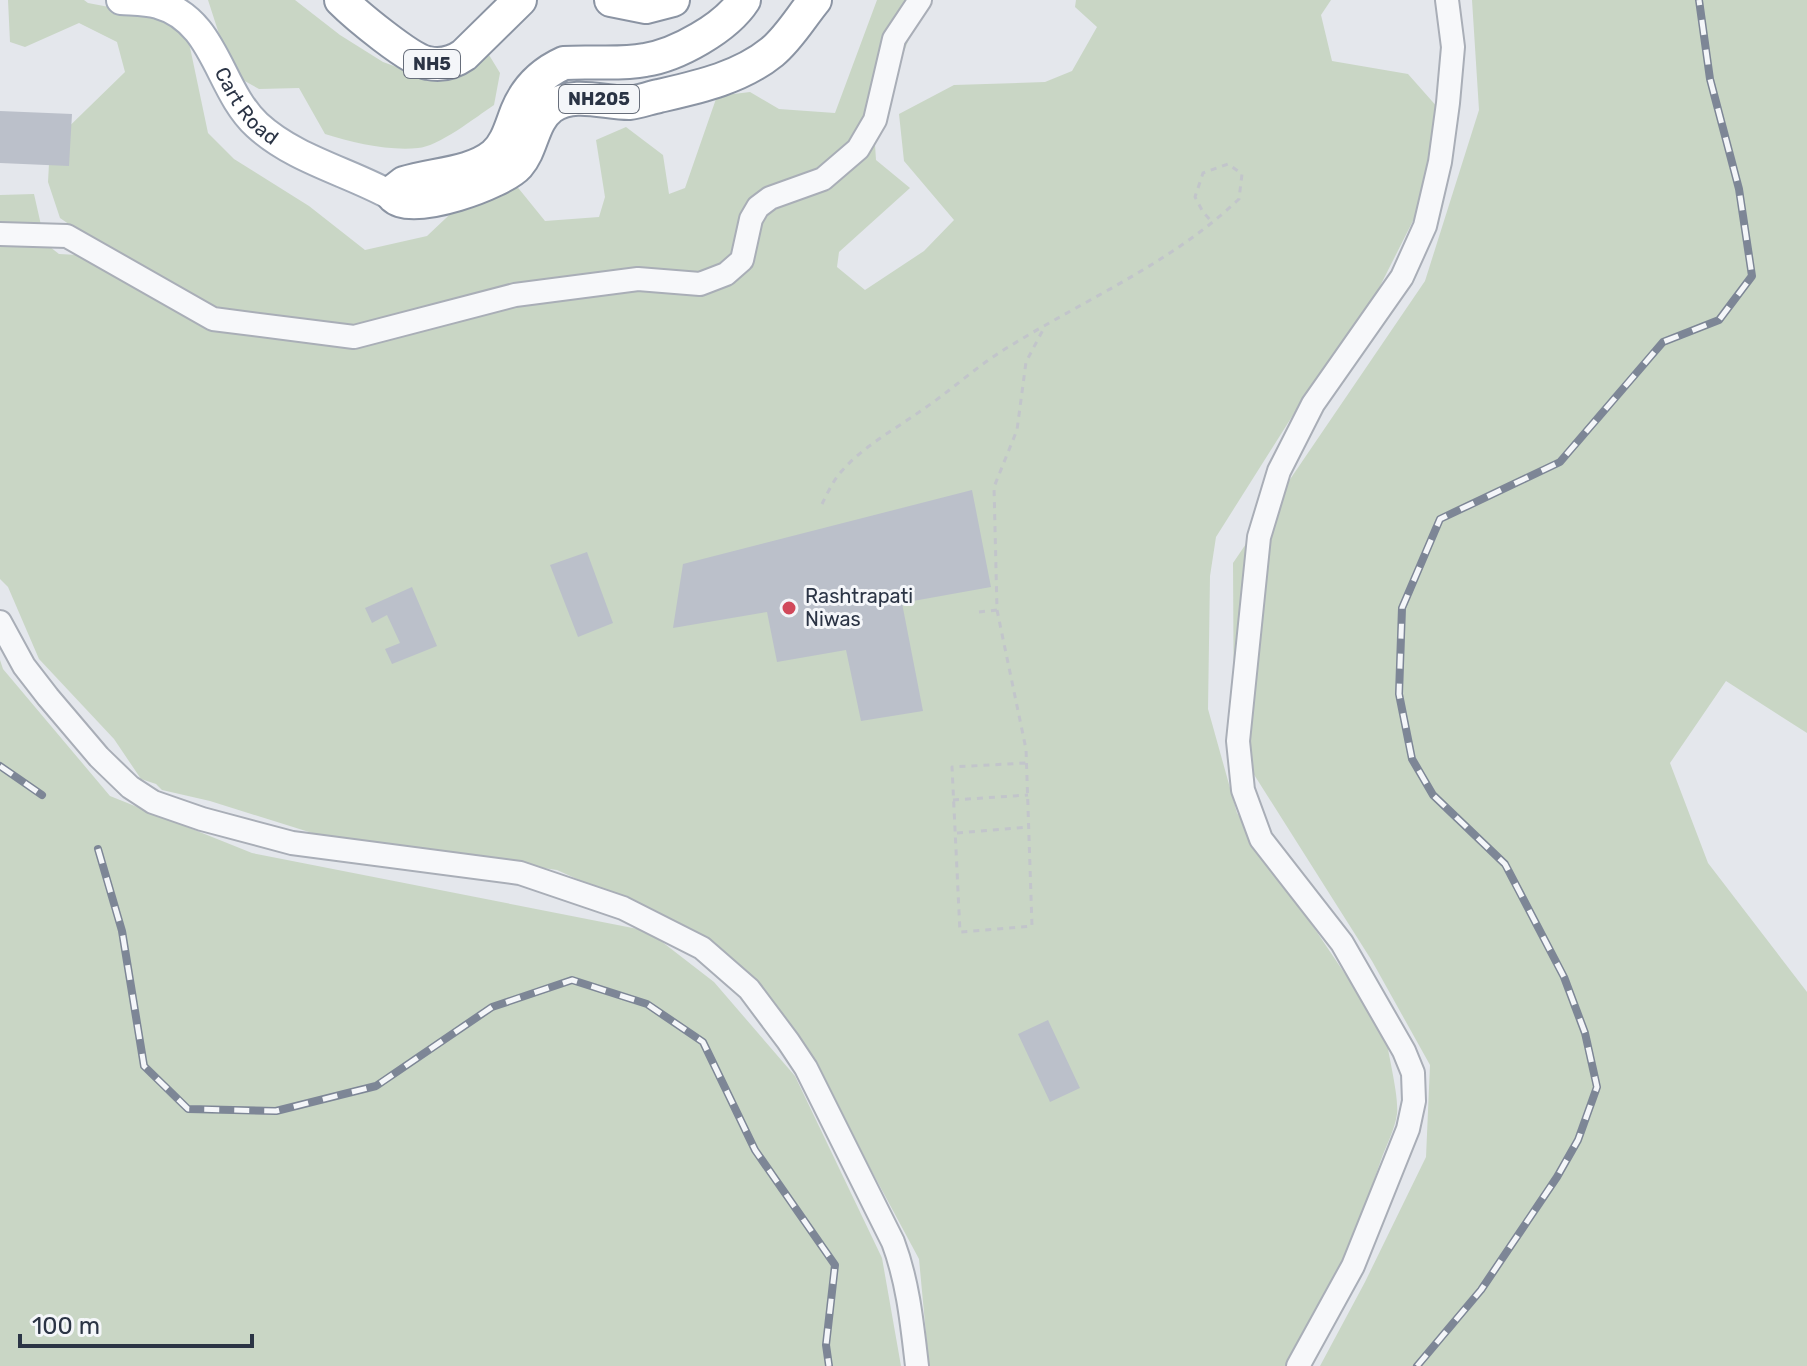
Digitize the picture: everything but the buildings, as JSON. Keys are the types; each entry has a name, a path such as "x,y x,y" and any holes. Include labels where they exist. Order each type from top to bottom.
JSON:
{"highway":[{"name":"NH5","path":"341,0 410,55 428,63 441,64 464,55 520,0"},
{"path":"611,0 646,7 673,0"},
{"name":"NH205","path":"744,0 738,10 714,32 648,60 564,63 553,68 524,97 503,144 494,155 478,165 404,183 395,190 394,197 400,202 409,203 445,198 510,173 524,156 539,118 552,106 574,99 631,103 739,74 772,52 815,0"}],"main road":[{"name":"Cart Road","path":"121,0 158,4 185,17 207,40 240,104 256,124 279,142 394,197"}],"street":[{"path":"0,234 67,236 213,319 354,337 515,295 638,279 700,284 726,274 742,260 751,219 758,207 770,198 823,179 858,149 875,120 894,39 920,0"},
{"path":"1298,1366 1353,1266 1408,1129 1414,1101 1413,1073 1404,1051 1342,943 1261,839 1243,790 1238,741 1259,537 1279,471 1313,404 1402,277 1425,226 1440,162 1448,103 1453,47 1447,0"},
{"path":"0,622 24,666 99,757 130,787 153,802 202,819 292,843 520,873 623,908 702,948 749,989 806,1068 893,1242 908,1293 917,1366"}],"path":[{"path":"822,504 839,474 875,440 922,411 1008,347 1125,281 1213,223 1239,199 1242,174 1228,164 1203,173 1195,197 1213,223"},
{"path":"1026,763 952,767 960,932 1032,926 1026,749 997,610 994,487 1017,430 1026,362 1045,326"},
{"path":"979,612 997,610"},
{"path":"953,800 1028,795"},
{"path":"955,833 1029,827"}],"green space":[{"path":"8,0 84,0 167,18 187,33 208,133 234,159 309,206 365,250 427,236 482,184 515,184 545,221 599,217 605,197 596,140 626,127 663,155 669,194 685,188 717,96 750,92 779,109 835,113 877,0 924,0 874,129 876,160 910,188 839,252 837,267 865,290 924,251 954,220 904,161 899,114 954,85 1045,82 1072,71 1097,27 1075,7 1076,0 1331,0 1321,15 1332,61 1408,74 1439,109 1427,193 1370,306 1305,396 1216,537 1210,576 1208,709 1237,813 1386,1035 1396,1096 1397,1114 1392,1131 1352,1238 1298,1366 929,1366 919,1259 798,1034 701,935 557,870 325,837 210,801 162,790 156,784 141,779 114,739 39,659 8,587 0,579 0,241 45,243 59,254 78,255 89,238 60,218 48,182 50,145 125,72 117,42 79,23 25,47 10,42"},
{"path":"208,0 295,0 340,35 383,62 438,82 486,50 500,73 494,105 446,137 418,148 371,146 325,134 299,88 259,89 232,74"},
{"path":"1472,0 1807,0 1807,733 1726,681 1670,763 1708,863 1807,992 1807,1366 1320,1366 1426,1157 1430,1065 1372,961 1234,743 1233,563 1425,281 1479,110"},
{"path":"34,194 41,225 0,225 0,195"},
{"path":"0,660 3,669 110,796 252,853 648,931 714,982 795,1076 882,1258 901,1366 0,1366"}],"railway":[{"path":"1417,1366 1481,1290 1557,1177 1578,1140 1597,1087 1585,1033 1564,977 1505,864 1433,795 1412,759 1399,694 1402,608 1440,519 1560,462 1663,342 1719,320 1752,276 1739,189 1710,79 1699,0"},
{"path":"0,766 42,795"},
{"path":"98,849 122,931 144,1066 188,1109 276,1111 376,1086 492,1007 572,980 647,1004 703,1042 755,1150 835,1265 826,1345 829,1366"}],"place":[{"name":"Rashtrapati Niwas","path":"789,608"}]}
